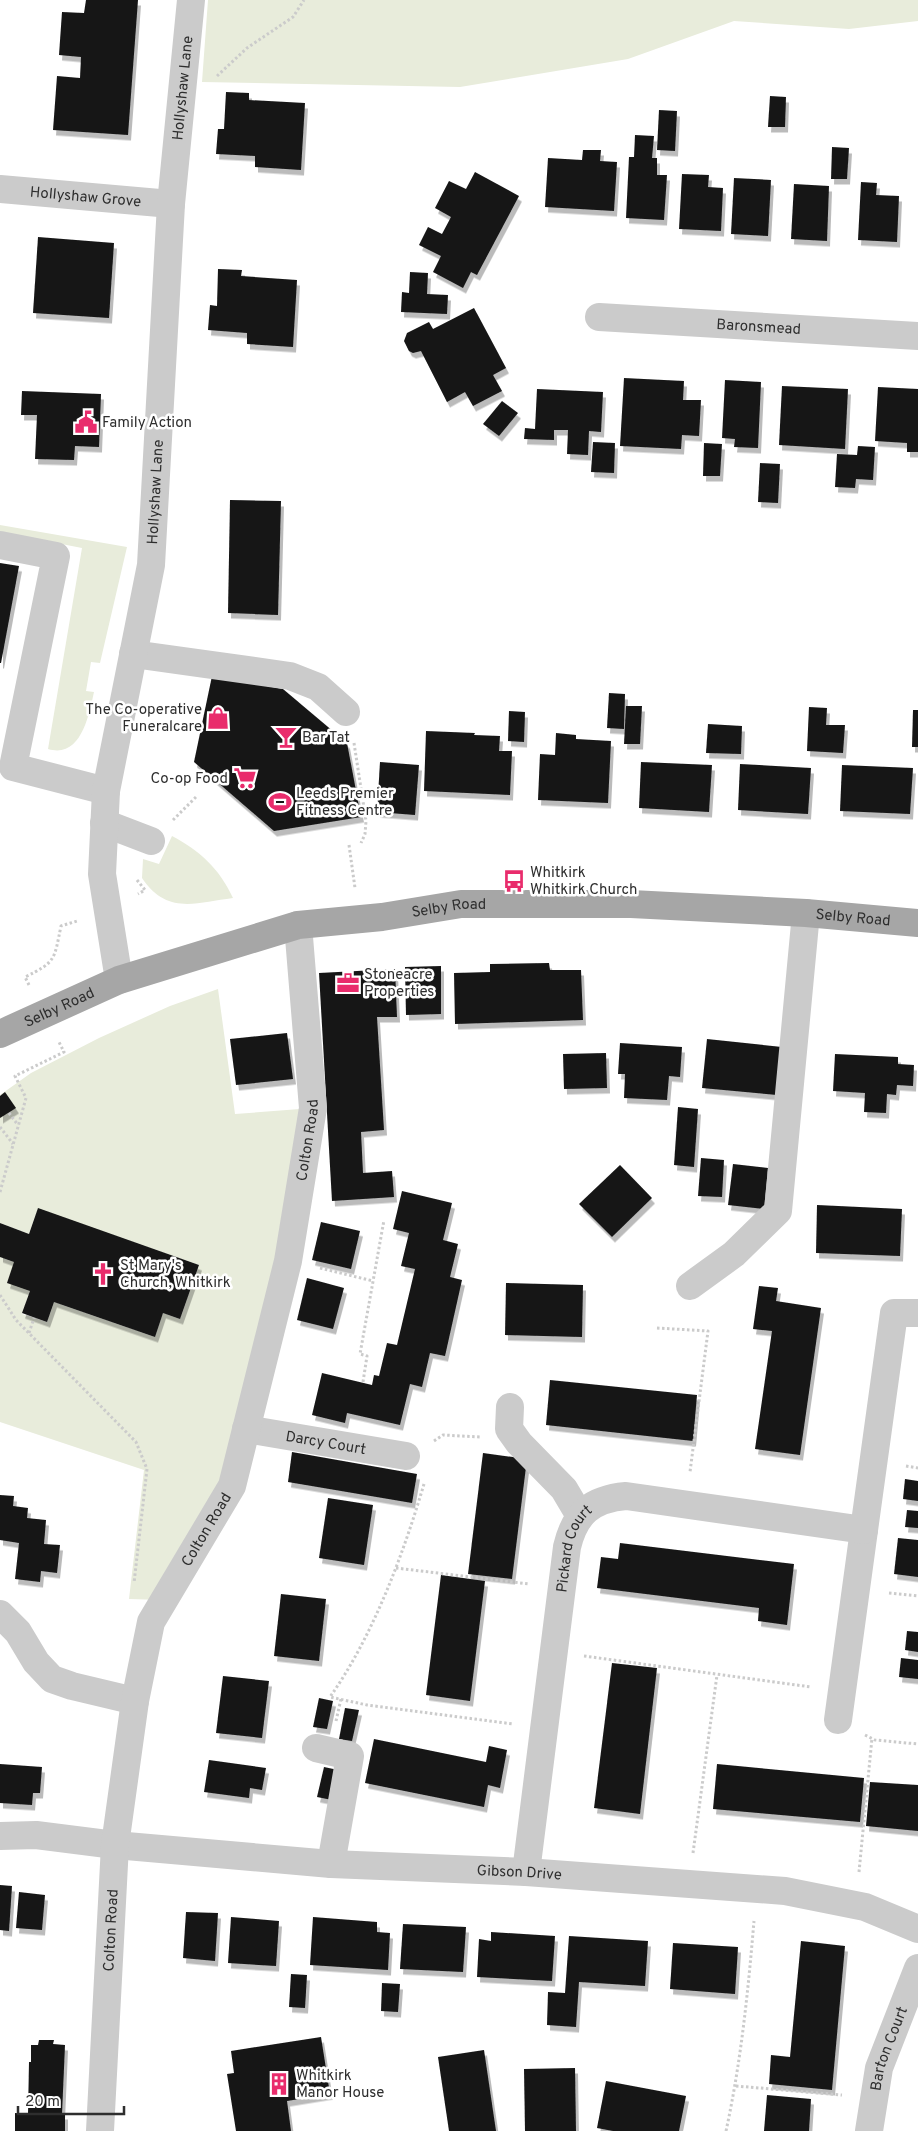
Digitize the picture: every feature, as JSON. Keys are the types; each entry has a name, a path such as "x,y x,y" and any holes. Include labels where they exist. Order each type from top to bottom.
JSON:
{"main road":[{"name":"Selby Road","path":"0,1034 119,980 298,925 382,917 461,904 631,904 806,913 918,923"}],"street":[{"name":"Hollyshaw Lane","path":"119,980 102,874 106,791 150,566 171,204 191,0"},
{"name":"Hollyshaw Grove","path":"0,189 171,204"},
{"name":"Baronsmead","path":"599,317 918,336"},
{"path":"0,545 56,556 13,767 106,791"},
{"path":"133,654 290,676 318,687 346,712"},
{"path":"104,823 151,841"},
{"path":"690,1286 734,1254 778,1211 806,913"},
{"name":"Colton Road","path":"100,2131 116,1845 135,1701 151,1622 232,1486 288,1261 313,1108 298,925"},
{"path":"838,1720 894,1313 918,1313"},
{"path":"510,1418 519,1443 564,1489 580,1516"},
{"name":"Darcy Court","path":"246,1429 406,1456"},
{"name":"Pickard Court","path":"526,1872 561,1588 571,1531 580,1516 593,1504 609,1498 626,1496 864,1530"},
{"path":"0,1614 18,1632 36,1662 52,1679 72,1686 135,1701"},
{"path":"316,1748 350,1756 331,1864"},
{"name":"Gibson Drive","path":"0,1836 36,1835 116,1845 331,1864 526,1872 756,1888 785,1891 855,1905 918,1929"},
{"name":"Barton Court","path":"869,2131 878,2068 918,1968"}],"path":[{"path":"214,78 247,48 293,17 304,0"},
{"path":"346,712 353,733 366,821 365,834 361,843"},
{"path":"9,1112 18,1126"},
{"path":"0,1127 13,1144"},
{"path":"363,1382 367,1356 360,1354 384,1220"},
{"path":"288,1261 373,1281"},
{"path":"0,1295 16,1320 136,1442 147,1469 133,1599 151,1622"},
{"path":"29,1333 34,1318"},
{"path":"657,1328 708,1331 686,1505"},
{"path":"433,1449 434,1440 443,1435 477,1438 510,1418"},
{"path":"426,1476 396,1568 344,1677 330,1697 367,1705 544,1728"},
{"path":"396,1568 561,1588"},
{"path":"553,1652 841,1690"},
{"path":"690,1883 717,1675"},
{"path":"838,1720 872,1738 918,1744"},
{"path":"855,1905 872,1738"},
{"path":"726,2131 736,2086 748,1987 756,1888"},
{"path":"736,2086 874,2097"}],"green space":[{"path":"208,0 918,0 918,21 849,29 734,21 628,59 460,87 202,82"},
{"path":"0,525 127,547 100,663 91,662 86,691 94,692 86,723 82,733 68,748 59,750 48,749 82,548 0,532"},
{"path":"172,836 208,861 222,878 233,898 183,904 172,902 152,890 142,878 143,859 159,864"},
{"path":"218,989 235,1114 313,1108 246,1429 163,1600 129,1599 144,1470 0,1422 0,1257 14,1262 30,1291 22,1314 47,1322 54,1302 155,1337 163,1313 180,1319 199,1265 38,1209 29,1234 0,1223 0,1095 31,1073 99,1038 170,1006"}],"building":[{"path":"86,0 138,0 128,135 53,130 57,76 80,78 81,57 59,55 62,12 84,13"},
{"path":"226,92 249,93 249,100 305,103 301,170 255,167 255,156 216,154 218,129 224,129"},
{"path":"770,96 786,97 785,127 768,127"},
{"path":"659,110 677,111 675,151 657,150"},
{"path":"635,135 654,136 652,158 657,158 657,175 667,175 664,220 626,218 629,157 634,157"},
{"path":"832,147 849,148 847,179 831,179"},
{"path":"583,150 601,150 600,161 617,162 614,211 545,207 548,158 582,160"},
{"path":"475,172 519,196 477,275 471,272 463,288 433,272 441,256 419,245 428,227 442,234 451,217 435,208 449,181 466,189"},
{"path":"682,174 709,175 708,187 723,188 721,231 679,229"},
{"path":"734,178 771,180 768,236 731,234"},
{"path":"861,182 877,183 876,195 899,196 897,242 858,240"},
{"path":"794,184 829,186 827,241 791,239"},
{"path":"38,237 114,243 109,318 33,313"},
{"path":"218,269 242,270 241,276 297,280 293,347 247,344 247,333 208,330 210,305 217,306"},
{"path":"410,272 428,273 427,294 448,295 447,314 401,312 402,292 409,293"},
{"path":"474,308 506,368 493,375 502,391 473,406 465,392 447,402 421,351 413,353 409,351 404,341 407,333 429,322 433,329"},
{"path":"624,378 684,381 683,400 701,400 699,436 682,435 681,449 620,446"},
{"path":"725,380 761,382 758,448 734,447 735,439 722,438"},
{"path":"782,386 848,389 845,449 779,445"},
{"path":"878,387 918,389 918,452 907,452 907,443 875,441"},
{"path":"537,389 603,392 601,432 589,431 588,455 567,454 568,430 554,430 554,440 524,439 525,428 535,429"},
{"path":"22,391 101,394 99,447 75,446 74,460 35,459 37,415 21,415"},
{"path":"502,401 518,413 499,436 483,424"},
{"path":"593,442 615,443 614,473 591,472"},
{"path":"704,443 722,444 720,476 703,476"},
{"path":"858,446 875,447 873,480 856,479 855,488 835,487 837,454 857,455"},
{"path":"760,463 780,464 778,503 758,502"},
{"path":"230,500 281,501 278,615 228,613"},
{"path":"0,563 19,566 1,663 0,663"},
{"path":"212,676 283,689 347,743 361,817 274,831 194,762"},
{"path":"609,693 625,694 624,729 607,728"},
{"path":"626,706 642,706 640,744 624,744"},
{"path":"809,707 827,708 826,725 845,725 843,753 807,751"},
{"path":"913,710 918,710 918,747 912,747"},
{"path":"509,711 525,712 524,742 508,741"},
{"path":"708,724 742,726 741,754 706,753"},
{"path":"426,731 500,736 499,751 512,751 510,795 424,791"},
{"path":"556,733 576,735 576,739 611,741 608,803 538,800 540,754 555,755"},
{"path":"380,762 419,765 415,815 377,812"},
{"path":"641,762 712,765 709,812 639,808"},
{"path":"740,764 811,768 808,814 738,810"},
{"path":"842,765 913,768 910,814 840,811"},
{"path":"549,963 550,970 581,970 583,1020 455,1024 454,973 490,972 490,964"},
{"path":"441,966 441,1014 406,1015 405,967"},
{"path":"395,969 397,1017 377,1017 384,1130 361,1132 363,1173 392,1171 394,1197 332,1201 319,973"},
{"path":"287,1033 293,1079 236,1085 230,1039"},
{"path":"707,1039 782,1047 777,1095 702,1088"},
{"path":"620,1043 682,1047 680,1077 669,1076 667,1100 624,1098 625,1074 618,1074"},
{"path":"606,1053 607,1088 564,1089 563,1054"},
{"path":"835,1054 898,1057 898,1064 914,1065 913,1086 897,1085 896,1095 887,1094 886,1113 864,1112 865,1093 833,1091"},
{"path":"5,1092 16,1108 0,1118 0,1096"},
{"path":"678,1107 698,1109 694,1167 674,1165"},
{"path":"701,1158 724,1160 722,1197 698,1196"},
{"path":"733,1164 768,1168 764,1209 728,1205"},
{"path":"620,1165 652,1198 612,1237 579,1204"},
{"path":"402,1191 452,1203 443,1240 458,1244 450,1277 462,1280 445,1356 430,1353 422,1387 410,1384 400,1425 347,1413 345,1423 312,1415 322,1373 372,1385 374,1375 379,1376 387,1343 397,1345 415,1269 401,1266 409,1233 393,1229"},
{"path":"817,1205 902,1209 900,1256 816,1253"},
{"name":"St Mary's Church, Whitkirk","path":"38,1208 199,1265 180,1319 163,1313 155,1337 54,1302 47,1322 22,1313 30,1291 7,1283 14,1262 0,1257 0,1223 29,1234"},
{"path":"321,1222 360,1231 351,1269 312,1260"},
{"path":"307,1278 344,1288 333,1329 297,1320"},
{"path":"506,1283 583,1285 582,1337 505,1335"},
{"path":"759,1286 778,1288 776,1301 821,1308 800,1455 755,1449 772,1331 753,1329"},
{"path":"550,1380 697,1395 693,1441 546,1425"},
{"path":"292,1452 417,1474 412,1503 288,1482"},
{"path":"483,1453 527,1459 512,1579 468,1574"},
{"path":"905,1479 918,1481 918,1501 903,1499"},
{"path":"0,1495 14,1496 13,1506 28,1508 27,1518 46,1520 44,1544 60,1545 57,1573 41,1571 40,1582 15,1579 19,1543 0,1540"},
{"path":"328,1498 373,1505 364,1565 319,1558"},
{"path":"907,1510 918,1511 918,1528 905,1527"},
{"path":"898,1538 918,1540 918,1577 894,1574"},
{"path":"620,1543 794,1564 787,1625 758,1621 759,1608 597,1588 601,1557 618,1559"},
{"path":"441,1575 485,1581 470,1701 426,1695"},
{"path":"281,1594 326,1599 319,1661 274,1656"},
{"path":"907,1631 918,1632 918,1652 905,1650"},
{"path":"901,1658 918,1660 918,1679 899,1677"},
{"path":"612,1663 657,1668 640,1814 594,1808"},
{"path":"223,1676 269,1681 262,1738 216,1733"},
{"path":"319,1698 333,1701 327,1729 313,1727"},
{"path":"345,1708 359,1710 352,1741 339,1739"},
{"path":"374,1739 486,1762 489,1746 507,1750 500,1788 488,1785 484,1807 365,1783"},
{"path":"209,1760 266,1768 262,1790 250,1788 249,1798 204,1792"},
{"path":"0,1764 42,1767 40,1793 33,1793 32,1805 0,1803"},
{"path":"717,1764 864,1778 860,1822 713,1809"},
{"path":"324,1767 338,1770 332,1800 317,1797"},
{"path":"870,1782 918,1785 918,1831 866,1826"},
{"path":"0,1885 12,1886 9,1931 0,1930"},
{"path":"19,1892 45,1895 42,1930 16,1928"},
{"path":"186,1912 218,1913 215,1961 183,1958"},
{"path":"231,1917 279,1921 276,1966 228,1963"},
{"path":"313,1917 377,1922 377,1932 390,1933 388,1970 310,1965"},
{"path":"403,1924 466,1927 463,1972 400,1969"},
{"path":"491,1932 555,1936 552,1981 477,1977 479,1939 491,1941"},
{"path":"569,1936 648,1941 645,1986 579,1982 576,2027 547,2025 548,1992 565,1993"},
{"path":"801,1941 845,1946 832,2090 769,2084 771,2055 790,2057"},
{"path":"673,1943 738,1947 735,1994 670,1989"},
{"path":"291,1974 307,1975 305,2008 289,2007"},
{"path":"382,1983 400,1984 398,2012 381,2011"},
{"name":"Whitkirk Manor House","path":"321,2037 330,2094 287,2101 291,2131 236,2131 227,2074 234,2073 231,2051"},
{"path":"39,2040 54,2040 53,2044 65,2045 62,2114 65,2114 65,2131 15,2131 15,2113 28,2114 31,2045 38,2045"},
{"path":"484,2050 496,2131 449,2131 438,2057"},
{"path":"575,2068 576,2131 525,2131 524,2069"},
{"path":"606,2081 686,2096 679,2131 613,2131 597,2128"},
{"path":"767,2095 811,2099 809,2131 764,2131"}],"place":[{"name":"Family Action","path":"86,422"},
{"name":"The Co-operative Funeralcare","path":"218,718"},
{"name":"Bar Tat","path":"286,737"},
{"name":"Co-op Food","path":"245,778"},
{"name":"Leeds Premier Fitness Centre","path":"280,802"},
{"name":"Whitkirk Whitkirk Church","path":"514,881"},
{"name":"Stoneacre Properties","path":"348,983"},
{"name":"St Mary's Church, Whitkirk","path":"103,1274"},
{"name":"Whitkirk Manor House","path":"279,2084"}]}
